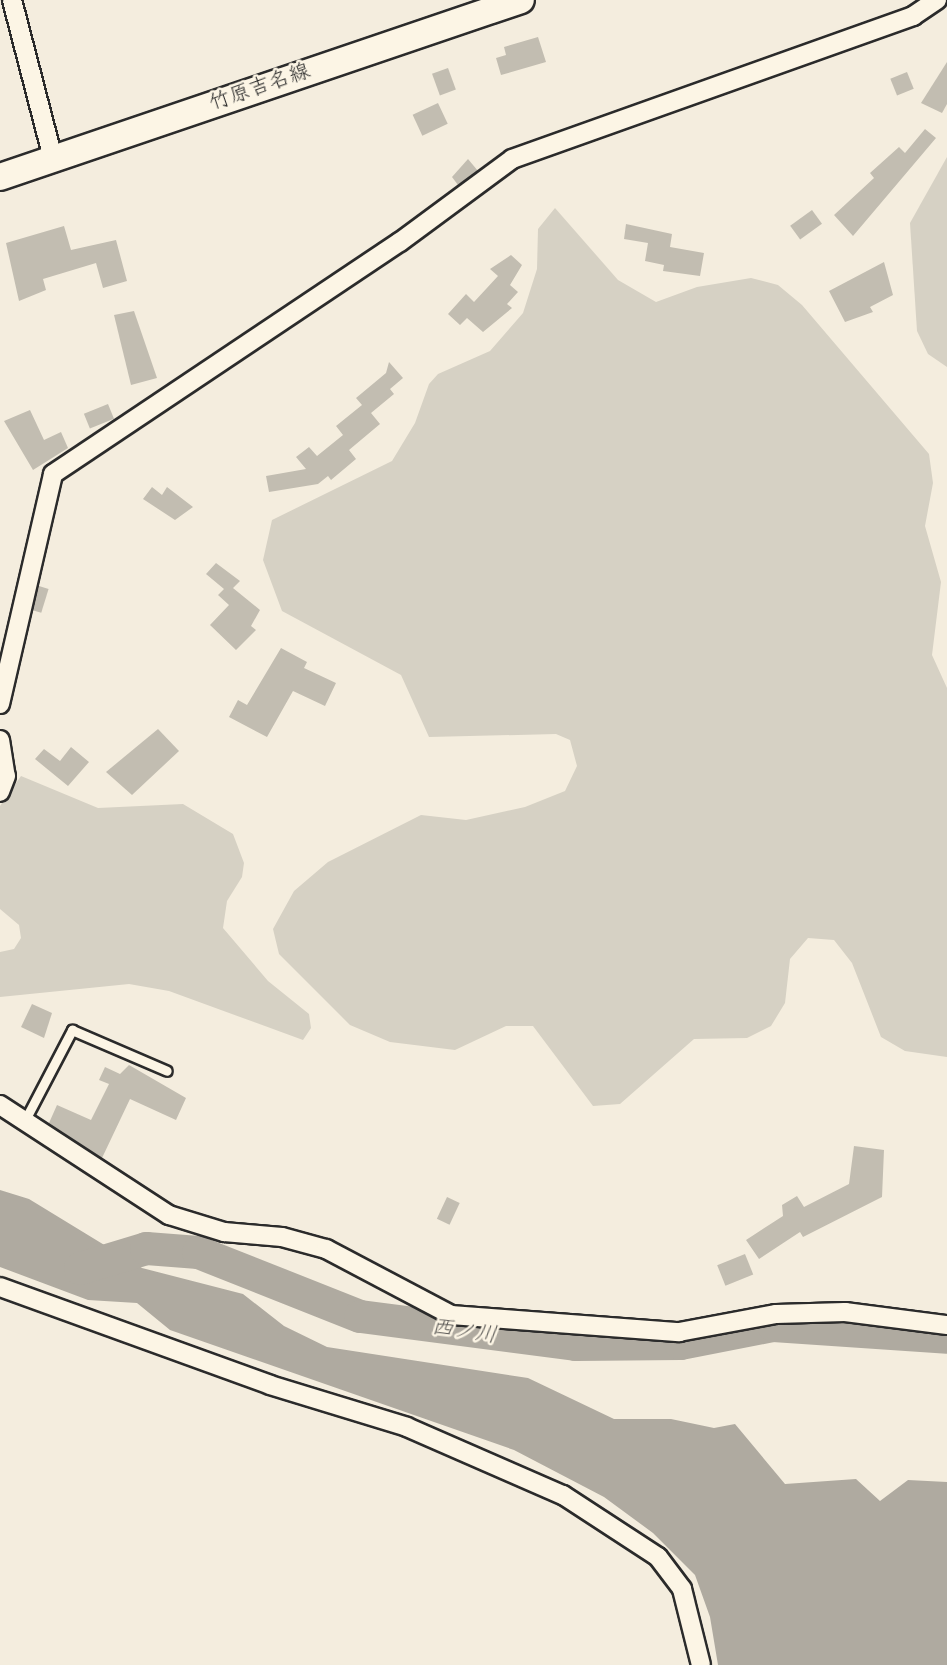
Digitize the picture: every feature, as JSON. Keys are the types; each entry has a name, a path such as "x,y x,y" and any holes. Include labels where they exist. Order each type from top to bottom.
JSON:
{"main road":[{"name":"竹原吉名線","path":"0,177 521,0"}],"street":[{"path":"12,0 53,158"},
{"path":"0,704 53,474 400,242 512,159 913,16 937,0"},
{"path":"0,740 6,776 0,792"},
{"path":"0,1105 25,1120 84,1165 169,1215 224,1232 282,1237 326,1249 451,1315 679,1332 776,1314 845,1312 947,1325"},
{"path":"0,1287 270,1385 406,1427 563,1495 658,1557 682,1589 700,1665"}],"lane":[{"path":"25,1120 72,1030 167,1071"}],"shaded area":[{"path":"947,157 947,367 928,354 917,331 910,223"},
{"path":"555,208 618,280 656,302 697,287 751,278 778,285 802,305 929,454 933,483 925,526 941,582 932,655 947,688 947,1057 905,1051 881,1037 852,963 834,940 808,938 790,959 785,1003 771,1026 747,1038 694,1039 620,1104 593,1106 533,1026 506,1026 455,1050 390,1042 350,1025 279,954 273,929 294,891 328,862 421,815 466,820 525,807 565,791 577,766 570,740 556,734 429,737 401,675 282,611 263,560 272,520 392,461 415,423 429,384 438,374 490,351 523,313 537,269 538,229"},
{"path":"21,776 98,808 183,804 233,834 244,863 242,877 227,901 223,928 268,981 309,1014 311,1028 303,1040 169,991 129,984 0,997 0,952 14,949 21,938 19,925 0,909 0,806"},
{"path":"0,1190 29,1199 142,1268 243,1294 284,1326 327,1347 528,1378 614,1419 671,1419 714,1428 735,1424 785,1484 856,1479 880,1501 908,1480 947,1482 947,1665 718,1665 710,1617 695,1575 653,1533 604,1497 514,1450 170,1330 137,1303 88,1300 0,1267"}],"building":[{"path":"538,37 546,62 501,75 496,58 506,55 504,47"},
{"path":"947,62 947,104 942,113 921,103"},
{"path":"448,68 456,90 440,95 432,74"},
{"path":"907,72 914,89 897,95 890,79"},
{"path":"438,103 448,124 422,136 413,115"},
{"path":"925,129 936,138 853,236 834,215 874,178 870,173 899,147 905,153"},
{"path":"468,159 478,171 458,185 452,177"},
{"path":"812,210 822,224 800,240 790,226"},
{"path":"626,224 672,234 670,247 704,253 700,276 663,271 664,265 645,261 648,243 624,239"},
{"path":"64,226 71,250 116,240 127,281 103,288 96,263 43,279 46,290 19,301 6,243"},
{"path":"511,255 522,265 510,285 518,292 507,304 512,308 483,332 467,318 460,325 448,314 466,294 474,302 498,276 490,269"},
{"path":"884,262 893,295 870,307 873,312 845,322 829,291"},
{"path":"134,311 157,378 131,385 114,315"},
{"path":"389,362 403,378 390,389 394,394 371,413 380,424 349,450 356,459 331,480 328,476 318,484 269,492 266,476 306,469 296,457 309,447 317,456 343,435 336,426 362,405 356,398 386,373"},
{"path":"108,404 114,419 90,429 84,414"},
{"path":"30,410 44,440 61,432 68,448 33,470 4,421"},
{"path":"152,487 162,495 167,487 193,507 175,520 143,499"},
{"path":"216,563 240,581 233,588 260,610 251,626 256,630 236,650 210,625 229,605 218,595 224,589 206,574"},
{"path":"39,586 49,589 41,613 32,610"},
{"path":"281,648 307,662 304,668 336,683 325,706 293,691 267,737 229,717 238,700 247,705"},
{"path":"158,729 179,751 132,795 106,772"},
{"path":"71,747 89,762 68,786 35,759 44,749 60,761"},
{"path":"32,1004 52,1013 44,1038 21,1027"},
{"path":"129,1065 186,1098 176,1120 130,1099 102,1158 49,1123 57,1105 91,1120 109,1084 99,1080 105,1067 120,1074"},
{"path":"854,1146 884,1150 882,1197 803,1237 800,1232 759,1259 746,1240 783,1216 782,1205 797,1196 804,1207 849,1184"},
{"path":"447,1197 460,1203 450,1225 437,1219"},
{"path":"745,1254 753,1274 725,1286 717,1265"}],"waterway":[{"name":"西ノ川","path":"80,1268 146,1248 198,1252 360,1316 575,1344 680,1343 773,1325 947,1337"}]}
